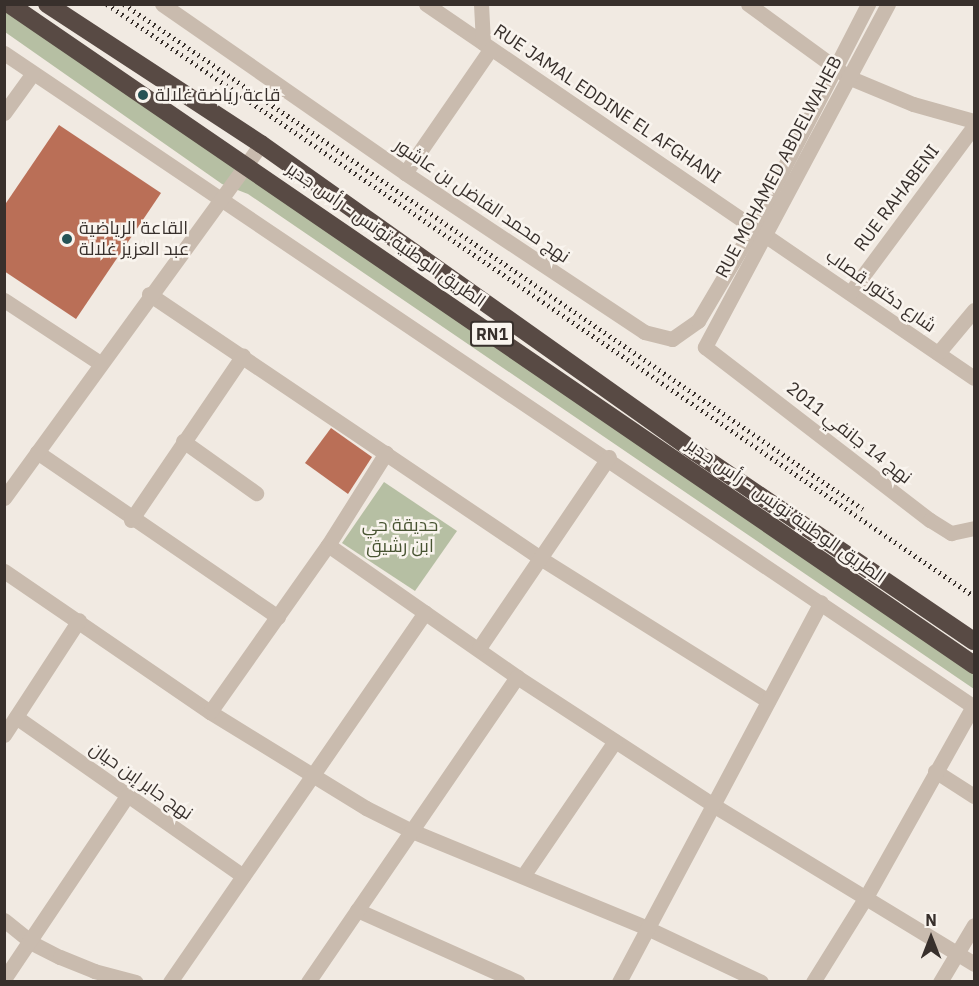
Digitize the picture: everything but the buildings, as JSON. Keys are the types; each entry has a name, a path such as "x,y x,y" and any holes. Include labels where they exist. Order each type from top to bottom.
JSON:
{"highway":[{"name":"الطريق الوطنية تونس - رأس جدير","path":"9,4 975,665"},
{"name":"الطريق الوطنية تونس - رأس جدير","path":"47,4 261,144 694,451 975,641"}],"street":[{"name":"نهج محمد الفاضل بن عاشور","path":"162,4 405,173 656,337 672,339 698,321 760,232"},
{"name":"RUE JAMAL EDDINE EL AFGHANI","path":"426,4 760,232"},
{"path":"405,173 487,47 481,4"},
{"path":"748,4 833,70 914,104 975,121"},
{"path":"760,232 833,70 868,4"},
{"name":"RUE MOHAMED ABDELWAHEB","path":"705,347 760,232 888,4"},
{"path":"4,53 609,458 974,706 935,771 866,897 813,981"},
{"path":"4,113 33,73"},
{"name":"RUE RAHABENI","path":"850,294 975,126"},
{"path":"4,498 149,294 261,144"},
{"name":"شارع دكتور قصاب","path":"760,232 975,378"},
{"path":"149,294 243,355 540,558 768,701"},
{"path":"5,301 100,363"},
{"path":"938,353 975,310"},
{"name":"نهج 14 جانفي 2011","path":"705,347 930,520 951,533 975,528"},
{"path":"131,520 243,355"},
{"path":"183,441 256,493"},
{"path":"37,452 131,520 278,616"},
{"path":"210,712 328,545 386,453"},
{"path":"479,648 609,458"},
{"path":"328,545 517,676 713,805 975,964"},
{"path":"4,571 79,620 210,712 311,777 412,831 647,928 735,976 761,981"},
{"path":"619,981 821,602"},
{"path":"170,981 425,613"},
{"path":"4,735 79,620"},
{"path":"308,981 517,676"},
{"name":"نهج جابر إبن حيان","path":"16,717 243,876"},
{"path":"523,876 615,741"},
{"path":"935,771 975,796"},
{"path":"4,979 32,943 127,796"},
{"path":"357,910 518,981"},
{"path":"4,920 32,943 94,971 136,981"},
{"path":"940,981 975,925"}],"green space":[{"path":"4,8 974,669 974,689 248,194 222,184 5,32"},
{"name":"حديقة حي ابن رشيق","path":"384,482 457,531 415,591 342,543"}],"railway":[{"path":"107,4 974,596"},
{"path":"124,4 863,509"}],"place":[{"name":"قاعة رياضة غلالة","path":"143,95"},
{"name":"القاعة الرياضية عبد العزيز غلالة","path":"67,239"}]}
